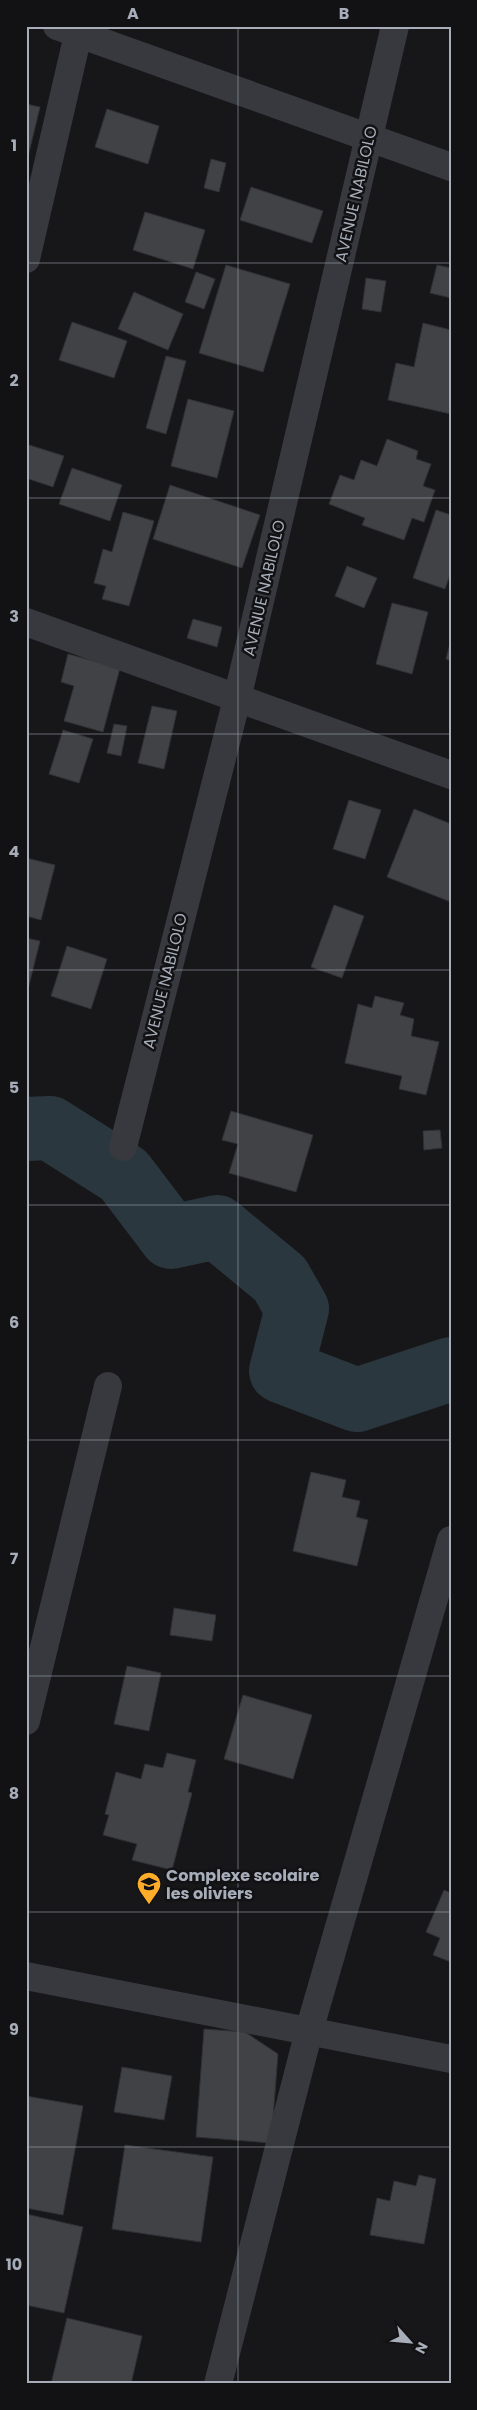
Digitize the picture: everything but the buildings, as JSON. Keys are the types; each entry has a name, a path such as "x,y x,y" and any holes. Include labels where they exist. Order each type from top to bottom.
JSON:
{"street":[{"name":"AVENUE NABILOLO","path":"123,1147 238,700 395,26"},
{"path":"26,259 72,29 451,167"},
{"path":"26,622 238,700 451,775"},
{"path":"26,1721 108,1386"},
{"path":"218,2384 309,2031 451,1540"},
{"path":"26,1976 451,2059"}],"waterway":[{"path":"26,1129 50,1128 124,1175 171,1237 217,1227 280,1279 297,1309 281,1371 357,1400 451,1369"}],"place":[{"name":"Complexe scolaire les oliviers","path":"149,1905"}]}
